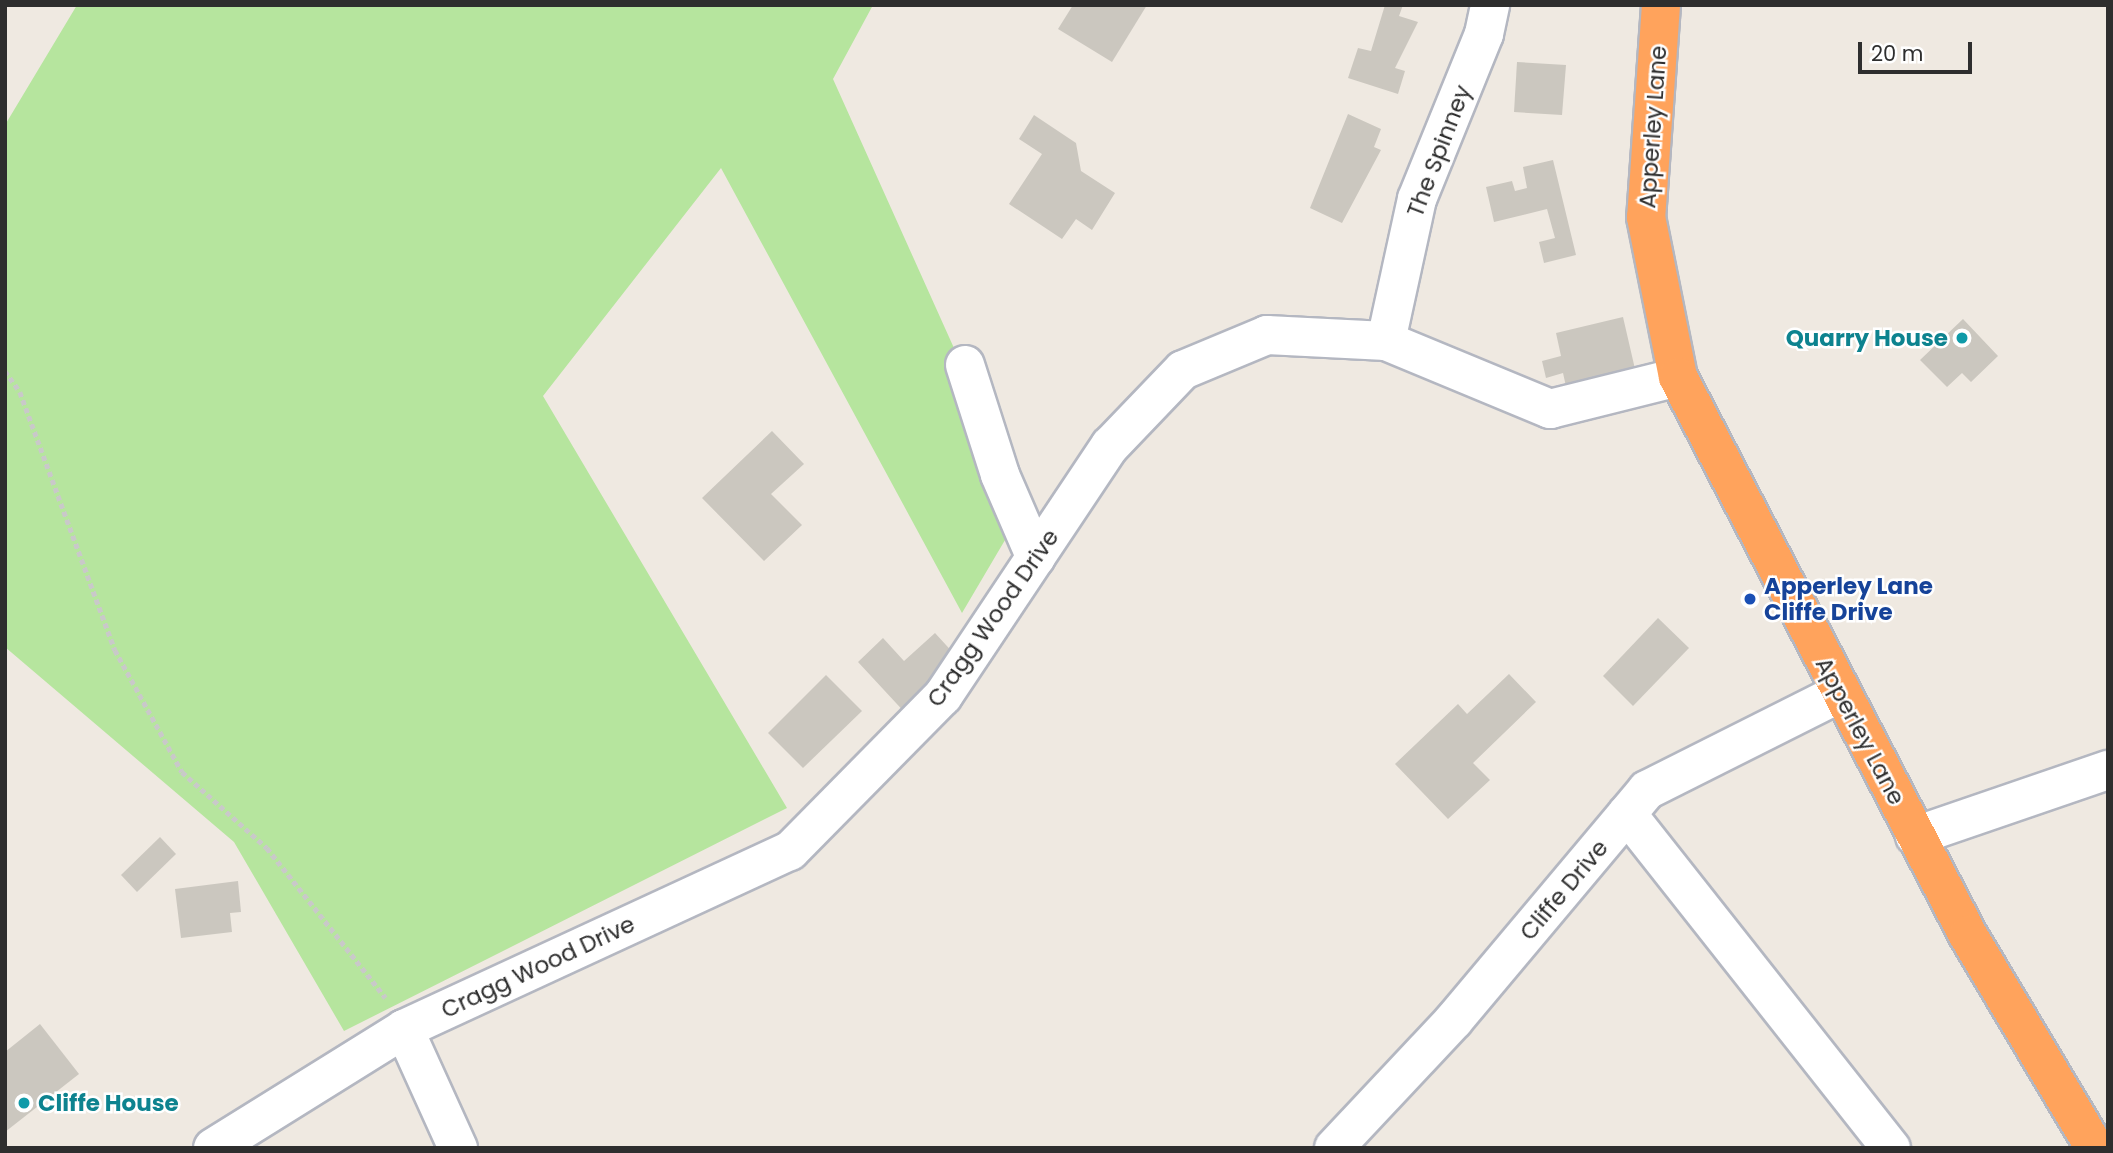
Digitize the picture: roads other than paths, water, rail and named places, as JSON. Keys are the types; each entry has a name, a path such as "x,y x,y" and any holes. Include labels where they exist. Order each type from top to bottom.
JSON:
{"highway":[{"name":"Apperley Lane","path":"1661,5 1647,217 1678,377 1915,836 2095,1148"}],"street":[{"name":"The Spinney","path":"1386,341 1417,199 1484,34 1490,5"},
{"name":"Cragg Wood Drive","path":"213,1148 404,1028 790,851 943,696 1110,446 1183,370 1267,335 1386,341 1549,409 1678,377"},
{"path":"965,365 1000,475 1036,558"},
{"name":"Cliffe Drive","path":"1334,1148 1454,1020 1647,790 1840,692"},
{"path":"1915,836 2108,770"},
{"path":"1627,814 1891,1148"},
{"path":"404,1028 458,1148"}],"place":[{"name":"Quarry House","path":"1962,338"},
{"name":"Apperley Lane Cliffe Drive","path":"1750,599"},
{"name":"Cliffe House","path":"24,1103"}]}
